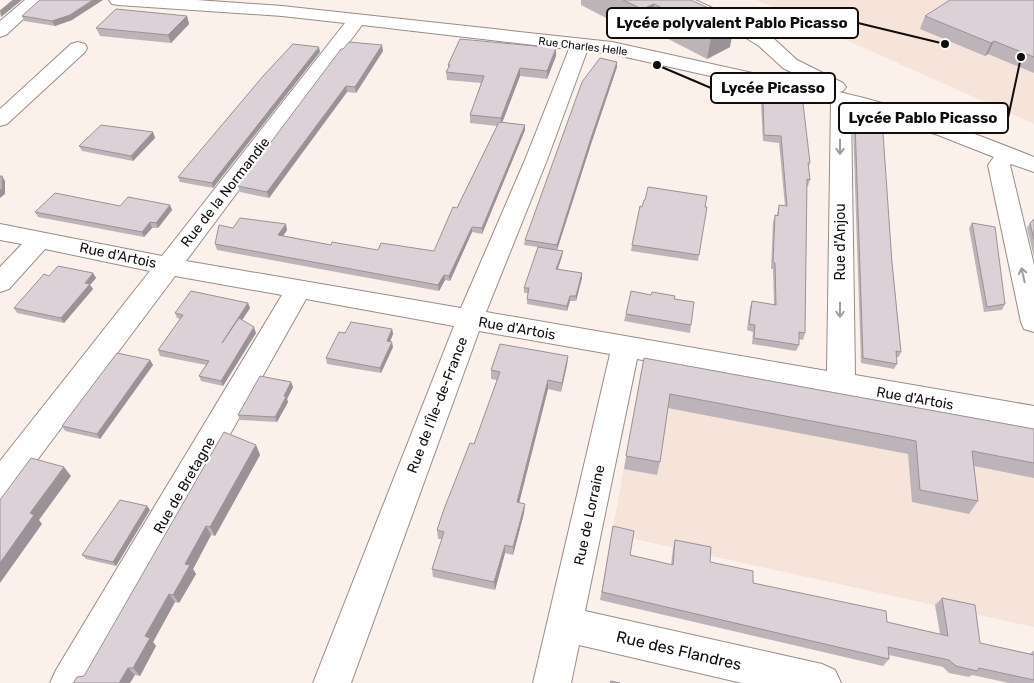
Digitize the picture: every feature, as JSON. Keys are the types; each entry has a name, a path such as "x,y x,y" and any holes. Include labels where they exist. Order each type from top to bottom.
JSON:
{"street":[{"path":"0,30 35,0"},
{"name":"Rue Charles Helle","path":"118,0 286,5 358,18 631,51 854,102 946,130 1034,165"},
{"path":"681,0 750,32 766,42 790,64 844,91 854,102"},
{"name":"Rue de la Normandie","path":"0,485 358,18"},
{"name":"Rue de l'Île-de-France","path":"332,683 470,319 536,160 580,44"},
{"path":"0,120 78,48"},
{"path":"786,86 790,64"},
{"name":"Rue d'Anjou","path":"841,385 840,110 854,102"},
{"path":"1007,153 999,165 1034,322"},
{"name":"Rue d'Artois","path":"0,232 168,266 625,348 1034,418"},
{"path":"0,283 41,239"},
{"name":"Rue de Bretagne","path":"70,683 299,288"},
{"name":"Rue de Lorraine","path":"552,683 625,348"},
{"name":"Rue des Flandres","path":"565,624 822,683"}],"shaded area":[{"path":"757,0 1034,0 1034,124 788,14"},
{"path":"641,371 1034,444 1034,627 612,534"}],"building":[{"path":"40,0 93,0 70,15 52,21 22,16"},
{"path":"623,0 691,0 735,20 712,32 654,4 642,9"},
{"path":"950,0 1034,0 1034,57 994,41 991,43 925,16"},
{"path":"116,9 187,16 168,35 96,28"},
{"path":"460,39 556,48 547,71 520,68 501,118 470,115 484,76 446,72"},
{"path":"349,42 382,45 355,87 346,86 267,192 238,186 341,49"},
{"path":"293,44 319,47 212,183 178,177 264,75"},
{"path":"600,58 617,62 557,245 525,240 582,82"},
{"path":"763,99 803,103 810,163 808,163 810,180 807,179 805,333 799,332 799,345 754,338 755,325 749,324 752,301 776,305 775,263 773,262 775,215 778,216 779,205 787,206 781,136 764,135"},
{"path":"499,122 525,125 482,228 472,227 449,276 444,275 438,285 215,244 219,225 233,228 240,218 286,224 278,235 331,245 332,242 378,250 381,243 434,251 453,207 457,208"},
{"path":"855,122 879,126 879,133 883,133 892,263 901,352 896,351 897,364 863,358"},
{"path":"101,125 153,132 131,156 79,146"},
{"path":"0,176 2,176 2,189 0,190"},
{"path":"648,187 707,196 699,255 632,245 640,206 642,207 645,200"},
{"path":"55,193 120,206 128,197 170,205 156,223 150,222 142,232 35,212"},
{"path":"1034,219 1034,239 1030,223"},
{"path":"972,223 995,227 1005,304 987,307"},
{"path":"538,247 563,251 556,269 582,273 576,296 570,296 567,306 527,299 529,288 524,288"},
{"path":"58,266 93,273 85,283 90,284 61,318 14,308 44,274 49,276"},
{"path":"191,291 248,303 222,343 239,318 254,327 221,381 199,376 209,361 158,350 183,315 175,313"},
{"path":"631,291 651,295 652,292 675,296 674,299 694,302 691,325 626,314"},
{"path":"351,322 392,329 387,341 392,342 380,368 326,358 339,332 345,333"},
{"path":"500,344 568,356 562,383 548,380 517,502 525,504 513,547 505,545 494,582 432,569 444,532 437,530 444,509 470,443 474,444 500,372 491,370"},
{"path":"117,353 150,360 97,434 62,426"},
{"path":"644,358 1034,429 1034,463 972,451 978,501 920,490 916,441 670,394 660,462 626,456"},
{"path":"260,376 291,382 284,396 286,397 275,417 238,415"},
{"path":"224,432 256,445 210,527 206,526 185,564 190,565 173,595 169,594 145,636 150,638 133,668 128,668 119,683 73,683 77,677 84,676"},
{"path":"31,458 64,467 30,513 34,515 0,563 0,500"},
{"path":"120,500 147,506 113,562 82,555"},
{"path":"613,526 634,531 630,555 673,565 675,540 711,547 710,562 753,571 753,583 886,611 887,622 948,636 942,598 975,605 980,643 1034,655 1034,680 979,668 977,671 956,666 949,660 888,647 889,659 602,592"}],"place":[{"name":"Lycée polyvalent Pablo Picasso","path":"945,44"},
{"name":"Lycée Pablo Picasso","path":"1021,57"},
{"name":"Lycée Picasso","path":"657,65"}]}
